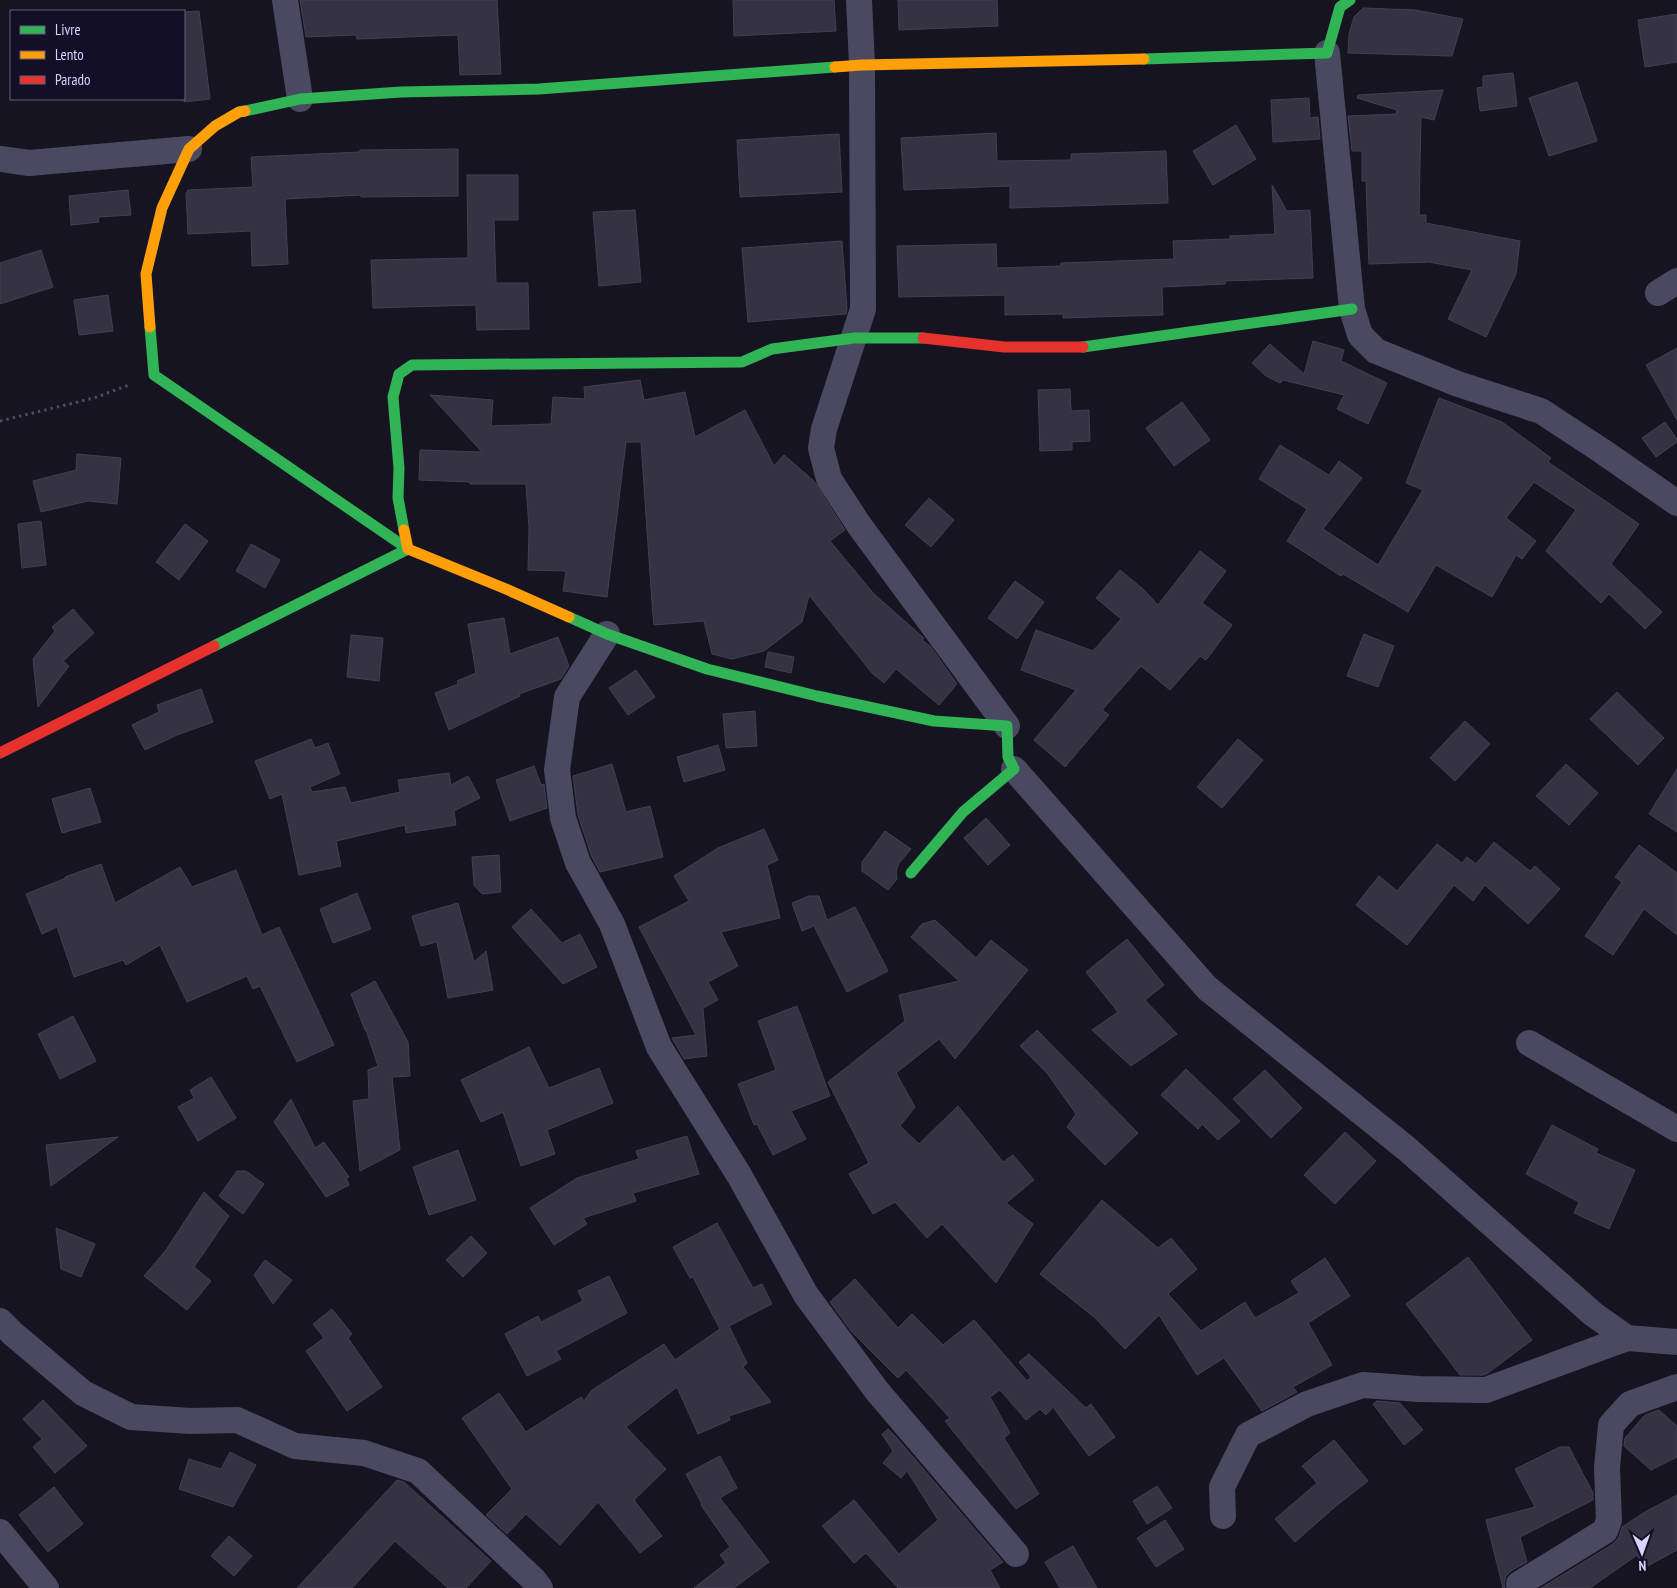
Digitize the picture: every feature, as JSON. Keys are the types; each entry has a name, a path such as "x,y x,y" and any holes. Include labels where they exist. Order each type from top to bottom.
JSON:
{"street":[{"path":"284,0 300,98"},
{"path":"860,0 863,309 824,429 821,448 829,479 859,525 1007,726 1008,757 1014,769 1207,988 1407,1149 1593,1314 1627,1338"},
{"path":"1344,2 1327,53 1352,309 1360,335 1376,351 1458,384 1541,411 1677,503"},
{"path":"1007,726 934,721 817,696 708,669 607,634 506,588 408,549 154,375 146,274 162,208 190,149 215,126 239,112 300,98 401,92 539,89 862,65 1327,53"},
{"path":"0,159 29,163 190,149"},
{"path":"408,549 398,498 399,468 393,397 399,374 412,365 742,362 772,349 854,338 925,338 1004,347 1075,348 1352,309"},
{"path":"0,753 408,549"},
{"path":"607,634 567,697 557,770 563,818 578,863 612,924 659,1047 739,1175 806,1295 878,1391 1016,1554"},
{"path":"911,873 963,812 1014,769"},
{"path":"1529,1043 1677,1129"},
{"path":"0,1321 83,1393 131,1417 190,1421 237,1420 296,1446 364,1453 418,1471 534,1580 540,1588"},
{"path":"1223,1516 1222,1487 1248,1435 1307,1404 1362,1385 1419,1389 1486,1390 1627,1338 1677,1342"},
{"path":"1518,1584 1605,1531 1609,1520 1607,1468 1611,1425 1630,1404 1677,1387"},
{"path":"0,1532 46,1588"}],"path":[{"path":"0,421 94,398 154,375"}],"building":[{"path":"300,0 497,0 501,74 460,75 458,35 357,39 356,35 306,37"},
{"path":"733,0 834,0 836,31 734,36"},
{"path":"898,0 997,0 998,26 899,30"},
{"path":"1363,8 1415,10 1463,19 1452,56 1348,53 1349,34 1354,17"},
{"path":"199,11 210,99 184,102 185,12"},
{"path":"1677,14 1677,62 1645,67 1638,20"},
{"path":"1513,73 1517,106 1480,111 1477,88 1483,87 1483,76"},
{"path":"1577,82 1597,141 1549,156 1529,98"},
{"path":"1443,90 1434,120 1421,117 1419,215 1426,215 1426,223 1520,241 1516,274 1486,337 1448,319 1472,270 1429,262 1369,264 1366,181 1362,181 1362,151 1352,151 1348,116 1396,114 1397,110 1357,98 1358,95"},
{"path":"1309,98 1310,118 1318,117 1320,139 1273,142 1271,100"},
{"path":"1236,125 1256,159 1213,185 1193,151"},
{"path":"996,133 997,161 1071,160 1071,154 1166,151 1168,203 1010,208 1010,186 904,190 901,138"},
{"path":"839,134 842,192 740,197 737,140"},
{"path":"458,149 458,196 361,197 361,195 285,199 288,264 252,266 251,231 188,234 186,194 188,190 253,187 251,157 360,152 360,150"},
{"path":"467,175 518,175 518,220 494,220 496,283 528,283 529,329 477,330 476,305 373,308 371,260 468,258"},
{"path":"1272,185 1287,211 1310,210 1313,278 1225,281 1225,284 1162,287 1163,315 1063,318 1063,314 1005,315 1005,295 899,297 897,246 996,244 997,268 1061,266 1061,263 1174,259 1173,241 1230,239 1230,236 1275,234"},
{"path":"128,190 131,215 98,217 99,222 71,225 69,196"},
{"path":"635,210 641,282 599,286 593,212"},
{"path":"842,241 846,314 748,322 742,248"},
{"path":"41,250 53,287 0,304 0,263"},
{"path":"108,295 113,331 79,335 74,300"},
{"path":"1313,341 1344,350 1341,361 1387,383 1368,424 1337,409 1344,395 1283,380 1280,383 1266,376 1252,363 1270,344 1304,374"},
{"path":"1677,348 1677,420 1646,365"},
{"path":"640,380 644,400 685,392 695,437 745,410 774,466 784,455 814,481 845,530 830,541 874,594 924,638 922,640 931,647 957,684 939,705 896,669 884,683 872,673 809,595 802,622 764,651 732,659 712,654 704,621 654,625 641,442 626,442 607,597 563,591 566,571 528,570 529,528 526,484 470,484 470,482 419,480 420,450 482,452 430,395 493,400 491,426 551,424 553,397 585,399 584,387"},
{"path":"1070,389 1071,411 1089,410 1090,441 1072,442 1072,450 1040,451 1038,390"},
{"path":"1439,398 1502,422 1551,458 1548,462 1639,524 1611,564 1662,612 1645,629 1609,594 1601,603 1546,551 1576,510 1534,482 1506,518 1536,541 1522,559 1516,555 1492,597 1436,565 1408,612 1343,574 1341,576 1287,541 1307,509 1259,479 1280,445 1329,475 1339,461 1362,478 1323,529 1378,565 1423,490 1406,483"},
{"path":"1182,402 1210,440 1174,466 1146,428"},
{"path":"1665,422 1677,439 1677,442 1656,457 1642,438"},
{"path":"77,454 121,458 117,504 88,501 41,512 33,481 76,470"},
{"path":"929,498 954,520 931,547 905,525"},
{"path":"41,521 46,565 22,568 18,524"},
{"path":"185,524 208,541 179,580 156,562"},
{"path":"251,544 280,560 265,588 236,571"},
{"path":"1200,551 1226,571 1202,603 1232,625 1206,660 1200,656 1170,690 1141,666 1102,710 1109,715 1065,767 1034,740 1076,690 1021,670 1036,630 1093,651 1121,619 1096,598 1120,570 1143,589 1158,605"},
{"path":"1015,581 1044,602 1017,639 988,618"},
{"path":"73,609 94,633 63,661 69,666 38,707 33,659 55,631 52,627"},
{"path":"504,618 510,654 558,637 569,666 561,679 519,694 520,696 449,730 435,693 458,684 457,681 476,673 468,624"},
{"path":"1364,634 1394,646 1378,687 1347,676"},
{"path":"351,635 383,638 379,681 347,677"},
{"path":"768,652 794,657 791,673 765,667"},
{"path":"636,670 655,697 628,715 609,688"},
{"path":"201,689 213,722 177,735 145,750 132,725 159,712 157,705"},
{"path":"1617,692 1664,738 1638,765 1590,719"},
{"path":"755,711 757,746 726,748 723,714"},
{"path":"1465,721 1490,744 1455,781 1430,758"},
{"path":"311,739 315,748 328,743 340,774 310,787 312,792 345,787 351,803 400,792 398,780 449,773 451,785 468,776 480,798 454,811 456,825 406,833 405,825 336,841 341,866 299,875 282,794 270,799 255,761"},
{"path":"1238,739 1263,760 1222,808 1197,787"},
{"path":"718,745 725,770 684,782 677,757"},
{"path":"612,764 626,812 650,806 663,857 600,872 592,857 578,815 573,776"},
{"path":"1566,764 1598,793 1569,825 1536,796"},
{"path":"534,766 541,785 544,784 547,808 510,821 496,780"},
{"path":"1677,769 1677,832 1649,814"},
{"path":"90,788 101,822 62,833 52,799"},
{"path":"986,818 1010,845 988,865 964,838"},
{"path":"764,829 778,860 767,865 780,918 721,932 738,966 708,982 718,1000 703,1008 707,1056 684,1059 672,1038 696,1035 639,927 689,901 674,876 718,848"},
{"path":"885,831 911,849 899,863 896,871 897,879 888,890 862,871 862,862"},
{"path":"1494,842 1530,871 1535,866 1560,889 1528,924 1485,885 1473,901 1454,885 1407,945 1356,905 1379,876 1397,891 1437,844 1462,863 1467,857 1476,864"},
{"path":"1639,845 1677,873 1677,935 1644,909 1613,955 1585,936 1622,882 1615,877"},
{"path":"499,855 501,892 482,894 474,885 472,857"},
{"path":"101,864 115,903 180,867 192,887 236,870 262,935 279,927 334,1045 297,1062 260,986 253,989 247,976 187,1002 160,945 126,965 123,960 74,977 57,927 42,934 26,894"},
{"path":"357,893 371,929 333,943 320,909"},
{"path":"809,896 819,896 827,920 855,907 888,971 847,992 814,926 802,931 792,903"},
{"path":"458,903 474,962 486,951 493,990 448,998 437,942 421,946 412,916"},
{"path":"531,909 562,943 580,934 597,967 563,984 512,927"},
{"path":"935,920 976,958 991,940 1028,970 955,1059 939,1039 896,1073 915,1107 900,1126 919,1144 958,1106 1003,1162 1013,1155 1034,1180 1006,1203 1033,1224 996,1283 942,1224 927,1238 895,1202 873,1214 849,1174 869,1163 828,1082 905,1021 899,995 959,981 911,937 922,924"},
{"path":"1127,939 1164,985 1145,1000 1177,1034 1131,1066 1092,1030 1118,1012 1086,972"},
{"path":"375,981 408,1042 410,1076 392,1077 400,1150 360,1171 353,1101 369,1099 368,1070 378,1066 351,994"},
{"path":"797,1006 830,1096 791,1111 806,1139 773,1155 757,1124 754,1125 738,1084 776,1070 758,1021"},
{"path":"73,1016 96,1061 60,1079 38,1034"},
{"path":"1037,1030 1138,1133 1105,1165 1067,1127 1076,1114 1047,1073 1020,1046"},
{"path":"529,1047 549,1088 599,1068 613,1103 547,1130 555,1154 521,1166 503,1112 481,1122 461,1080"},
{"path":"1186,1069 1240,1121 1218,1140 1202,1124 1198,1129 1161,1095"},
{"path":"1265,1070 1302,1108 1271,1138 1233,1099"},
{"path":"211,1077 236,1118 198,1141 178,1107 194,1098 190,1090"},
{"path":"291,1099 315,1148 324,1142 349,1177 346,1178 349,1185 326,1197 274,1122"},
{"path":"1552,1125 1598,1149 1596,1153 1635,1170 1609,1229 1574,1213 1579,1202 1526,1174"},
{"path":"1345,1132 1376,1161 1335,1204 1304,1175"},
{"path":"687,1136 699,1174 633,1193 636,1201 583,1218 587,1224 554,1245 530,1208 577,1178 639,1159 636,1151"},
{"path":"118,1137 51,1186 46,1145"},
{"path":"458,1150 476,1200 429,1215 413,1167"},
{"path":"237,1171 246,1171 264,1184 243,1214 219,1196"},
{"path":"204,1192 229,1216 194,1267 211,1281 187,1310 144,1276 166,1250"},
{"path":"1102,1200 1158,1248 1171,1238 1197,1269 1168,1294 1201,1331 1245,1302 1255,1318 1299,1293 1291,1281 1325,1258 1350,1296 1308,1323 1332,1365 1293,1387 1297,1392 1262,1411 1224,1358 1197,1375 1159,1315 1125,1349 1094,1317 1040,1274"},
{"path":"717,1223 753,1288 762,1284 772,1304 729,1326 747,1363 743,1367 771,1402 729,1416 730,1420 698,1434 677,1387 626,1427 666,1469 634,1500 662,1536 640,1553 598,1502 560,1545 526,1514 507,1534 486,1515 512,1489 462,1418 499,1393 526,1432 581,1397 584,1401 592,1390 664,1344 675,1360 720,1329 693,1277 690,1278 673,1247"},
{"path":"56,1228 95,1244 81,1277 61,1269"},
{"path":"471,1236 487,1253 463,1277 446,1260"},
{"path":"1468,1257 1532,1340 1483,1375 1460,1375 1406,1304"},
{"path":"265,1260 292,1280 273,1304 254,1275"},
{"path":"609,1276 627,1313 556,1351 561,1359 527,1376 505,1334 538,1316 541,1322 583,1301 578,1291"},
{"path":"855,1279 898,1328 912,1314 943,1345 974,1320 1027,1381 1031,1377 1019,1362 1029,1354 1086,1408 1091,1404 1115,1437 1089,1456 1053,1407 1046,1415 1040,1409 1026,1420 1000,1390 990,1397 1010,1433 1004,1438 1039,1494 1016,1509 945,1421 950,1418 906,1370 898,1378 851,1331 830,1302"},
{"path":"332,1309 352,1334 348,1338 382,1387 347,1411 306,1351 324,1338 313,1324"},
{"path":"43,1400 87,1446 55,1473 33,1447 42,1439 23,1419"},
{"path":"1377,1401 1400,1403 1423,1430 1404,1445 1373,1404"},
{"path":"1659,1410 1677,1426 1677,1457 1651,1470 1624,1446 1625,1438 1645,1415"},
{"path":"888,1429 1003,1562 990,1570 1000,1588 898,1588 866,1553 854,1563 822,1526 854,1500 899,1554 938,1520 907,1471 901,1478 883,1463 893,1451 882,1434"},
{"path":"1334,1440 1368,1481 1295,1542 1275,1519 1317,1483 1302,1466"},
{"path":"1560,1447 1569,1447 1593,1493 1593,1500 1520,1537 1527,1562 1506,1576 1505,1588 1503,1588 1486,1520 1535,1507 1515,1469"},
{"path":"230,1452 256,1465 233,1507 179,1489 189,1459 221,1469"},
{"path":"720,1456 737,1488 720,1498 769,1562 734,1588 694,1588 726,1563 720,1555 730,1547 701,1505 686,1474"},
{"path":"397,1480 404,1482 491,1561 466,1588 448,1588 395,1541 352,1588 297,1588"},
{"path":"1157,1486 1172,1508 1147,1524 1133,1501"},
{"path":"54,1487 83,1524 48,1552 19,1515"},
{"path":"1677,1495 1677,1550 1644,1568 1637,1555 1590,1588 1541,1588 1613,1544 1619,1537 1622,1527"},
{"path":"1165,1520 1184,1549 1156,1567 1137,1538"},
{"path":"229,1536 252,1556 234,1576 211,1556"},
{"path":"1073,1546 1097,1588 1060,1588 1045,1562"}],"traffic: fast":[{"path":"1144,59 1327,53 1340,7 1350,0"},
{"path":"245,111 300,99 401,92 539,89 835,67"},
{"path":"1083,347 1352,309"},
{"path":"150,327 154,375 408,549 214,646"},
{"path":"404,530 398,498 399,468 393,397 399,374 412,365 742,362 772,349 854,338 923,338"},
{"path":"569,617 607,634 707,669 817,696 934,721 1007,726 1008,757 1014,769 963,812 911,873"}],"traffic: slow":[{"path":"835,67 1144,59"},
{"path":"150,327 146,274 162,208 189,149 215,126 239,112 245,111"},
{"path":"404,530 408,549 569,617"}],"traffic: jam":[{"path":"923,338 1004,347 1083,347"},
{"path":"0,753 214,646"}]}
